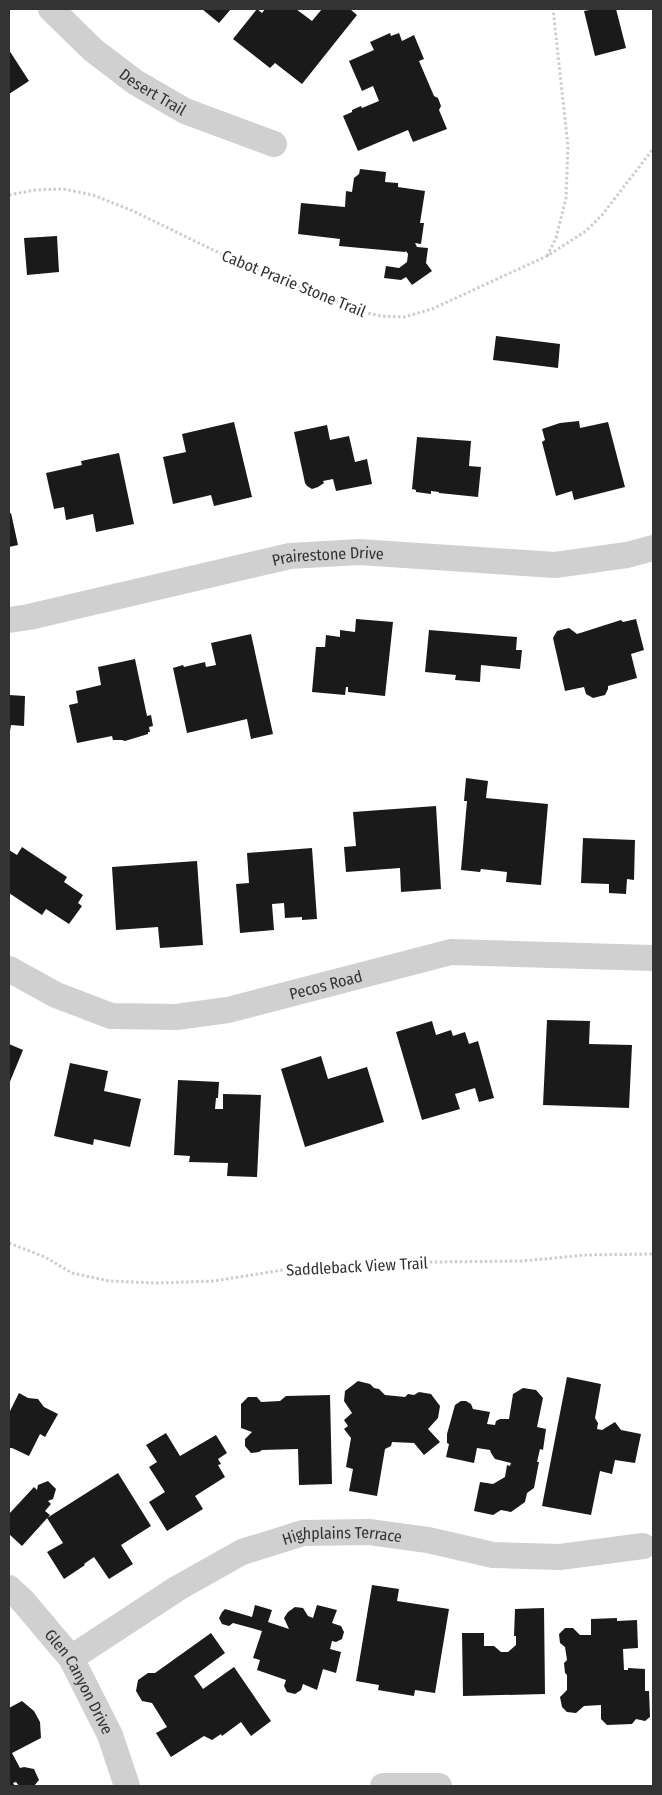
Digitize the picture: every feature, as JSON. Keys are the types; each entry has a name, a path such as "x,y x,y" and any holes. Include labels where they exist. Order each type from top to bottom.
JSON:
{"street":[{"name":"Desert Trail","path":"51,9 93,50 135,82 185,111 274,144"},
{"name":"Prairestone Drive","path":"9,620 29,617 290,556 359,552 555,565 627,555 653,548"},
{"name":"Pecos Road","path":"9,969 56,995 111,1016 176,1017 228,1010 450,952 653,958"},
{"name":"Highplains Terrace","path":"71,1658 178,1588 242,1552 303,1533 369,1532 428,1540 493,1554 560,1557 642,1546"},
{"name":"Glen Canyon Drive","path":"9,1588 22,1600 71,1658 110,1735 127,1786"},
{"path":"383,1786 439,1786"}],"path":[{"path":"547,256 556,238 566,198 568,146 553,9"},
{"name":"Cabot Prarie Stone Trail","path":"9,195 36,190 63,189 93,195 133,211 236,261 359,311 380,316 404,316 432,309 547,256 586,232 602,215 653,149"},
{"name":"Saddleback View Trail","path":"9,1243 45,1258 72,1273 109,1281 156,1283 214,1281 307,1266 522,1261 586,1255 653,1254"}],"building":[{"path":"202,9 231,9 219,23"},
{"path":"257,9 262,13 265,9 296,9 312,21 322,9 350,9 357,15 302,84 275,63 270,68 233,39"},
{"path":"616,9 626,48 595,56 584,11"},
{"path":"390,33 391,36 399,33 402,41 414,35 424,59 419,61 434,96 438,98 441,106 439,110 447,129 413,142 408,130 358,151 343,116 361,106 362,108 379,101 373,86 362,91 349,61 374,50 370,42"},
{"path":"9,50 29,81 9,94"},
{"path":"360,169 386,172 385,182 398,183 398,187 425,191 420,223 424,223 421,244 415,243 417,247 428,248 426,263 432,271 412,285 406,277 401,280 384,278 386,266 399,268 407,262 408,254 406,251 339,246 340,239 298,234 301,203 345,207 346,191 352,192 354,178 359,174"},
{"path":"57,236 59,272 27,275 24,238"},
{"path":"496,336 560,344 558,368 493,360"},
{"path":"579,421 580,428 608,422 625,487 574,500 572,491 556,496 542,442 545,440 542,429 560,423"},
{"path":"234,422 252,497 214,506 211,495 173,504 163,457 186,452 182,434"},
{"path":"327,425 330,440 349,436 355,462 367,459 372,484 336,491 333,479 323,481 324,483 312,489 307,486 294,432"},
{"path":"417,437 471,441 469,466 481,467 478,497 431,491 431,494 416,492 416,490 412,489"},
{"path":"119,453 134,524 96,532 93,514 66,520 64,507 54,509 46,473 82,465 81,461"},
{"path":"11,513 18,545 9,547 9,514"},
{"path":"356,619 393,622 385,696 348,692 348,687 346,687 345,695 312,692 316,647 325,647 326,635 340,637 340,630 355,632"},
{"path":"636,619 644,650 631,654 637,678 608,686 605,695 593,698 586,694 584,687 565,691 553,638 557,631 569,628 577,634 621,620 623,622"},
{"path":"429,630 517,637 516,650 522,650 520,669 481,665 480,682 455,680 456,675 425,672"},
{"path":"251,634 273,734 251,739 247,719 187,733 173,668 205,662 206,667 216,665 211,643"},
{"path":"135,659 147,716 151,715 153,726 149,727 150,732 125,741 113,740 112,736 77,743 69,705 78,703 76,691 101,685 98,667"},
{"path":"9,695 25,696 24,726 11,725 10,731 9,731"},
{"path":"466,778 488,781 486,798 548,804 541,885 506,882 507,872 481,869 480,872 461,870 467,801 464,801"},
{"path":"436,806 441,889 401,892 400,868 346,872 344,847 356,846 353,812"},
{"path":"583,838 635,840 634,880 627,879 626,894 609,893 609,884 581,883"},
{"path":"22,847 67,877 64,882 83,895 78,903 82,906 69,924 46,909 42,915 9,893 9,850 17,855"},
{"path":"312,848 317,919 302,920 302,917 285,918 284,903 272,904 274,930 240,933 236,884 249,883 247,853"},
{"path":"197,861 203,945 160,948 158,927 116,930 112,867"},
{"path":"547,1020 590,1021 589,1044 632,1045 629,1108 543,1105"},
{"path":"432,1021 436,1035 451,1030 453,1036 465,1032 469,1044 478,1041 494,1098 479,1102 475,1088 455,1094 460,1109 422,1120 396,1032"},
{"path":"9,1044 23,1050 9,1084"},
{"path":"321,1056 328,1079 367,1067 384,1122 305,1147 281,1069"},
{"path":"70,1063 108,1071 104,1091 141,1099 130,1147 94,1139 93,1145 54,1136"},
{"path":"178,1080 219,1082 215,1109 223,1109 223,1094 261,1095 257,1177 227,1176 228,1163 189,1162 190,1156 174,1155"},
{"path":"567,1377 601,1384 595,1418 598,1423 597,1429 602,1430 615,1422 621,1430 641,1434 635,1463 615,1460 612,1474 600,1471 591,1515 542,1506"},
{"path":"358,1381 370,1384 385,1395 405,1397 408,1394 414,1395 419,1392 431,1394 440,1406 438,1418 428,1429 440,1442 424,1455 414,1443 392,1442 391,1446 385,1449 377,1496 349,1491 353,1469 346,1467 351,1438 344,1429 348,1426 344,1420 352,1413 344,1401 345,1391"},
{"path":"523,1388 536,1390 543,1398 537,1427 546,1429 543,1450 540,1449 537,1462 539,1462 534,1488 527,1493 525,1502 511,1512 501,1510 493,1515 474,1511 480,1482 493,1484 505,1477 507,1465 510,1466 511,1463 495,1459 490,1450 477,1448 474,1463 446,1457 449,1444 447,1443 447,1434 455,1405 461,1401 466,1401 471,1404 473,1409 490,1412 487,1424 495,1425 496,1421 500,1419 509,1419 513,1394"},
{"path":"19,1393 28,1398 38,1399 44,1407 58,1414 45,1437 40,1434 29,1456 9,1448 9,1413"},
{"path":"330,1395 332,1484 299,1485 298,1449 262,1450 251,1453 245,1446 245,1439 252,1432 241,1428 241,1404 248,1397 257,1397 261,1402 280,1401 286,1396"},
{"path":"166,1433 180,1456 216,1435 227,1453 218,1459 221,1464 218,1465 225,1477 195,1496 203,1509 167,1531 149,1502 165,1492 149,1467 157,1462 146,1445"},
{"path":"118,1473 151,1526 121,1545 133,1564 109,1579 94,1557 64,1579 47,1552 63,1543 47,1518"},
{"path":"48,1481 56,1489 53,1499 48,1501 51,1504 45,1511 50,1515 22,1546 9,1534 9,1514 34,1487 37,1490 38,1485"},
{"path":"372,1585 399,1589 397,1601 449,1609 435,1693 415,1690 414,1696 378,1690 379,1685 356,1681"},
{"path":"255,1605 272,1610 268,1622 289,1629 284,1618 295,1607 303,1608 308,1616 313,1618 317,1605 337,1610 332,1623 341,1626 344,1632 342,1639 336,1642 332,1641 330,1649 341,1652 336,1673 323,1669 317,1690 303,1684 301,1690 295,1694 287,1692 284,1686 286,1680 257,1670 260,1660 253,1658 262,1631 233,1623 229,1626 222,1624 219,1618 225,1609 252,1617"},
{"path":"544,1608 545,1694 463,1696 462,1633 484,1633 484,1646 494,1646 501,1652 508,1652 516,1645 516,1636 514,1636 515,1609"},
{"path":"617,1618 617,1621 637,1620 638,1648 623,1649 624,1670 628,1670 628,1668 645,1669 645,1691 649,1691 650,1717 645,1721 636,1719 632,1724 607,1725 601,1719 601,1705 584,1706 576,1713 567,1712 562,1707 560,1697 567,1690 567,1675 564,1663 567,1660 565,1647 560,1643 559,1634 565,1628 573,1628 580,1635 591,1635 591,1619"},
{"path":"211,1633 225,1653 194,1676 203,1689 234,1667 271,1721 251,1736 241,1722 222,1736 221,1734 212,1740 204,1736 171,1757 156,1733 167,1727 152,1703 142,1701 136,1691 138,1680 148,1673 155,1673"},
{"path":"22,1701 34,1711 40,1722 41,1738 12,1753 20,1768 34,1769 39,1780 34,1786 19,1786 16,1782 13,1783 15,1786 9,1786 9,1708"}]}
